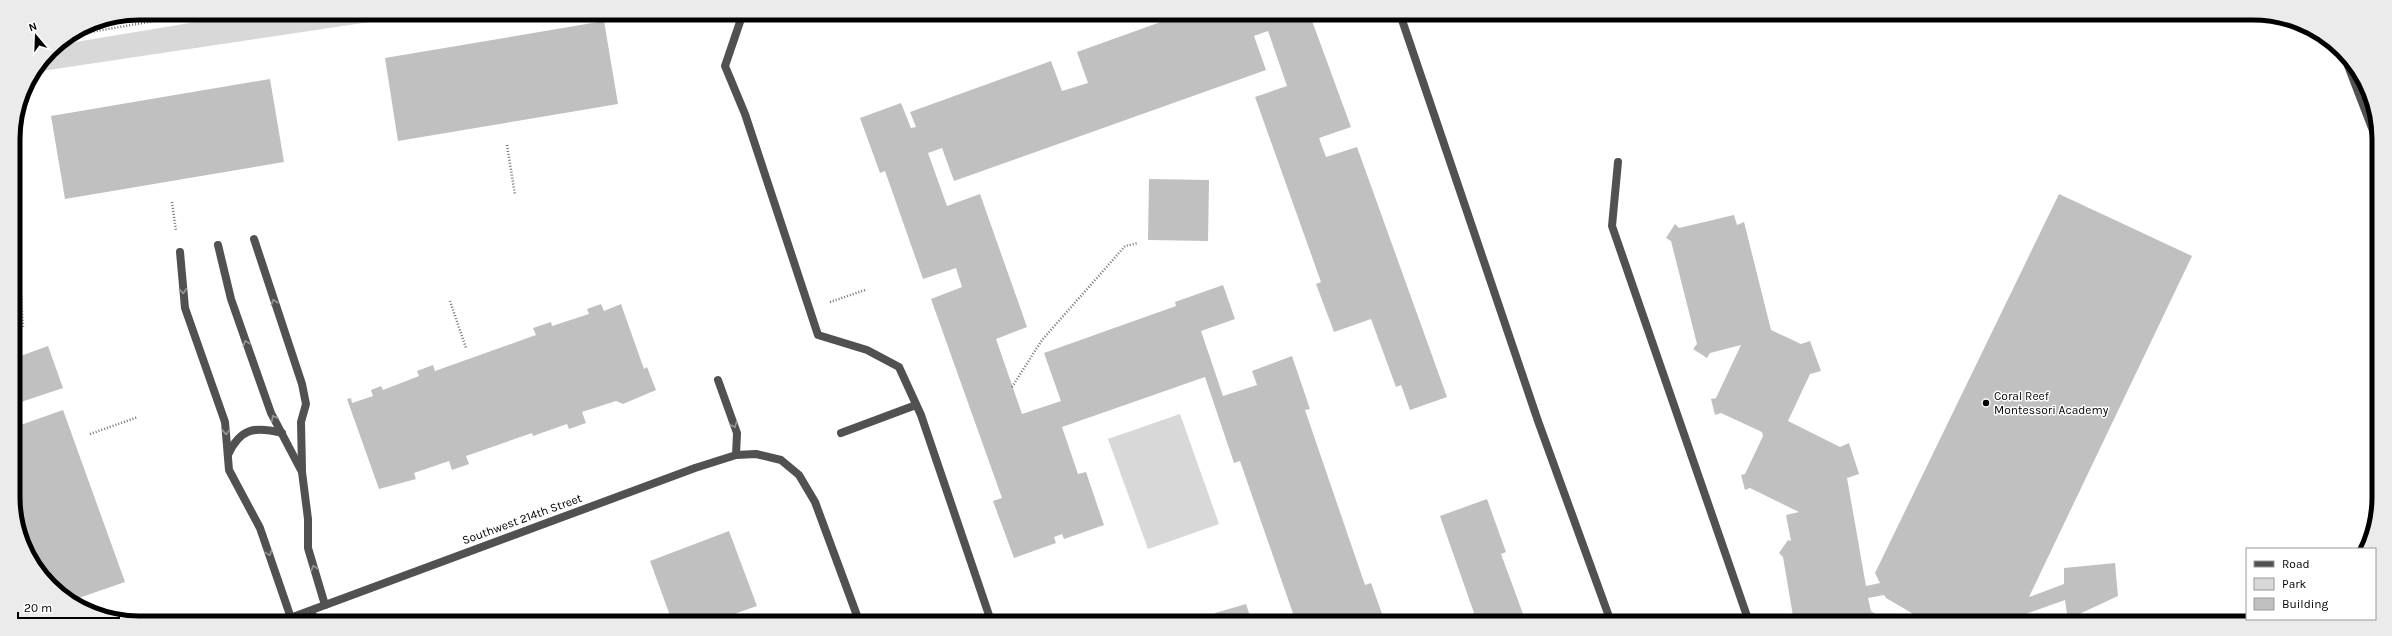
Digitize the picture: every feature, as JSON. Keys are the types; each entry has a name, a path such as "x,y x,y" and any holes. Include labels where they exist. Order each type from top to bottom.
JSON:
{"street":[{"path":"741,20 724,66 745,114 818,335 867,350 899,367 916,405 989,616"},
{"path":"1402,20 1535,412 1609,616"},
{"path":"2350,70 2371,126"},
{"path":"1618,162 1612,226 1747,616"},
{"path":"254,239 302,384 306,404 301,422 302,472 308,519 308,548 325,605"},
{"path":"218,245 231,299 271,413 302,472"},
{"path":"180,252 185,308 225,422 229,470 260,528 290,616"},
{"path":"718,380 737,433 736,455"},
{"path":"841,433 916,405"},
{"path":"227,456 234,441 248,432 262,428 282,433"},
{"name":"Southwest 214th Street","path":"297,616 695,468 736,455 756,454 774,457 787,464 799,475 807,486 815,502 857,616"},
{"path":"311,611 313,616"}],"path":[{"path":"87,32 158,20"},
{"path":"508,145 515,195"},
{"path":"172,202 180,252"},
{"path":"1012,387 1042,340 1124,246 1138,243"},
{"path":"20,278 23,328"},
{"path":"810,309 865,290"},
{"path":"450,301 466,348"},
{"path":"90,434 138,417"}],"green space":[{"path":"208,20 383,20 42,71 69,43"},
{"path":"1180,414 1219,524 1148,549 1108,439"}],"building":[{"path":"1166,20 1312,20 1351,127 1319,138 1326,157 1357,147 1447,397 1410,410 1401,385 1396,387 1371,319 1334,332 1316,284 1321,282 1255,97 1287,86 1268,31 1254,36 1266,70 954,181 942,148 928,153 947,206 980,194 1027,327 996,339 1022,414 1061,401 1044,353 1176,306 1175,302 1223,285 1235,319 1201,331 1223,396 1257,385 1252,371 1292,356 1310,409 1305,410 1365,585 1371,583 1383,616 1294,616 1240,461 1234,463 1205,377 1062,427 1078,474 1086,472 1104,525 1064,539 1062,534 1054,537 1056,543 1014,558 993,501 1002,498 931,299 962,287 956,268 923,279 885,171 880,173 860,118 901,103 911,128 916,127 910,112 1051,61 1062,91 1088,83 1077,52"},
{"path":"604,21 618,104 398,141 385,58"},
{"path":"270,79 284,162 65,199 51,116"},
{"path":"1149,179 1209,180 1208,241 1148,240"},
{"path":"2059,194 2192,256 2029,597 2064,584 2064,568 2115,563 2118,596 2077,615 2067,614 2065,600 2020,616 1917,616 1886,598 1884,595 1868,598 1871,611 1878,616 1793,616 1783,557 1779,553 1788,540 1791,541 1786,515 1799,512 1750,488 1745,490 1741,475 1745,474 1763,436 1762,432 1721,413 1715,415 1711,399 1716,398 1741,345 1710,353 1707,358 1693,349 1697,344 1671,241 1666,238 1675,224 1679,228 1734,215 1737,225 1744,222 1771,330 1801,344 1810,341 1821,371 1810,374 1788,421 1840,447 1849,443 1859,474 1847,478 1866,586 1880,583 1875,573"},
{"path":"601,304 604,311 621,304 644,369 647,367 656,390 623,404 616,401 582,412 586,423 569,429 567,424 533,436 532,433 466,456 469,464 452,470 449,461 414,473 416,479 379,489 347,399 351,398 352,403 373,396 371,390 381,386 383,390 419,376 417,371 433,365 435,371 536,335 533,328 551,322 552,326 589,314 587,309"},
{"path":"48,346 63,388 20,402 20,356"},
{"path":"63,410 125,582 77,599 55,581 40,563 32,550 22,520 20,505 20,425"},
{"path":"1487,499 1506,552 1501,554 1524,616 1466,616 1474,613 1440,516"},
{"path":"729,531 757,606 728,616 670,616 650,561"},
{"path":"1246,604 1250,616 1216,616 1215,613"}],"place":[{"name":"Coral Reef Montessori Academy","path":"1986,403"}]}
